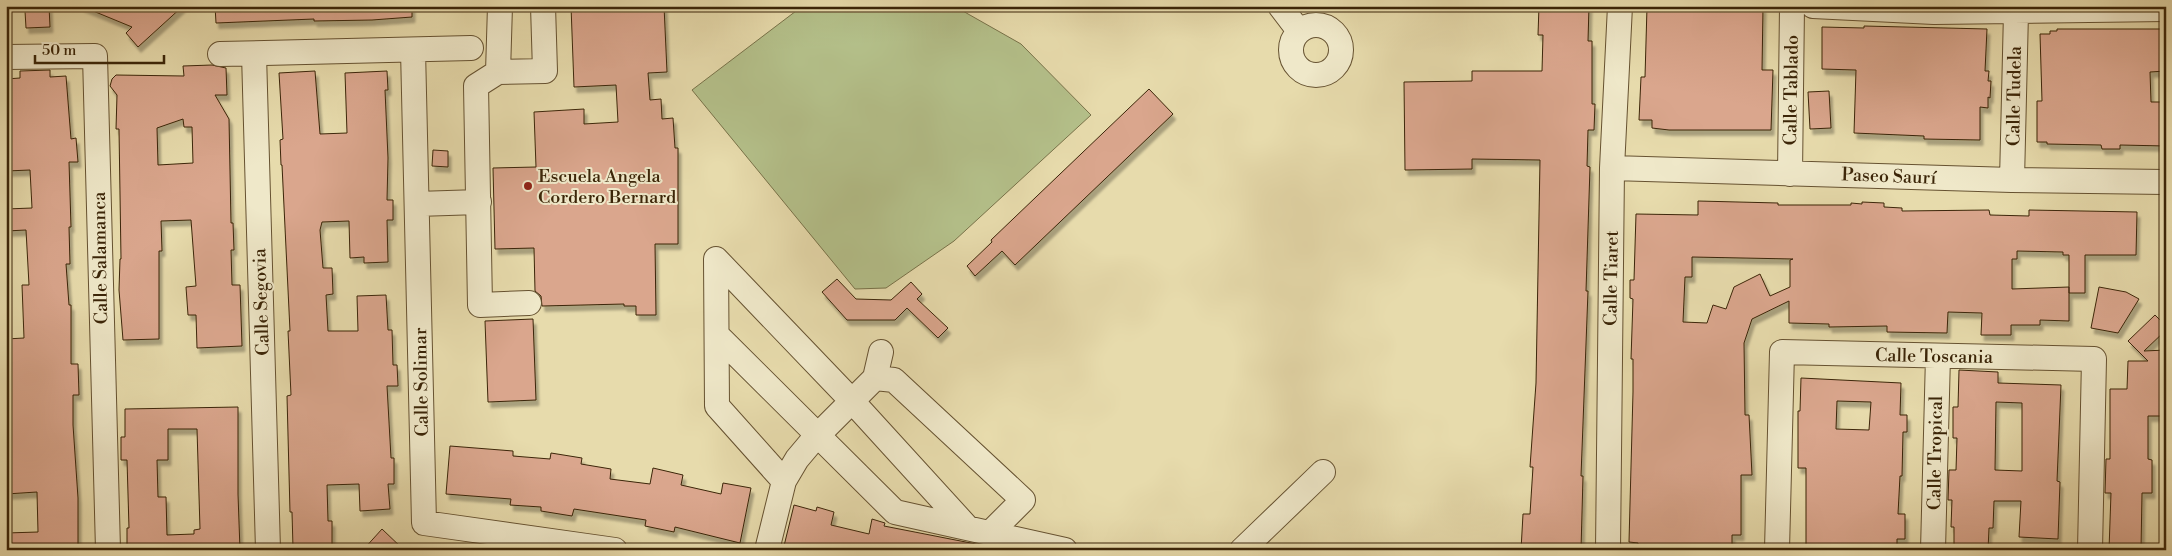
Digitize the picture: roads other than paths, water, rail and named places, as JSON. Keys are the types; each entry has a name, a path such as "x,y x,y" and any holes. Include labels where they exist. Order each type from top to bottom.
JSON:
{"street":[{"path":"498,72 500,6"},
{"path":"529,303 480,305 476,86 498,72 545,71 543,6"},
{"path":"1280,6 1299,31"},
{"name":"Calle Tiaret","path":"1608,550 1612,168 1620,6"},
{"name":"Calle Tablado","path":"1790,174 1792,6"},
{"path":"1813,6 1934,12 2166,9"},
{"name":"Calle Tudela","path":"2012,180 2016,12"},
{"path":"220,54 471,48"},
{"name":"Calle Solimar","path":"413,50 424,523 615,550"},
{"name":"Calle Segovia","path":"254,54 268,550"},
{"name":"Calle Salamanca","path":"6,57 95,56 108,550"},
{"name":"Paseo Saurí","path":"1612,168 2012,180 2166,182"},
{"path":"416,204 479,202"},
{"path":"784,480 717,406 716,259 852,401 966,526"},
{"path":"717,335 894,512 966,526 1065,550"},
{"path":"767,550 784,480 797,460 817,436 875,378 882,352"},
{"name":"Calle Toscania","path":"1776,550 1782,352 2094,359 2090,550"},
{"name":"Calle Tropical","path":"1933,550 1938,356"},
{"path":"875,378 894,380 1023,500 990,532"},
{"path":"1242,550 1323,472"}],"place":[{"name":"Escuela Angela Cordero Bernard","path":"528,186"}]}
